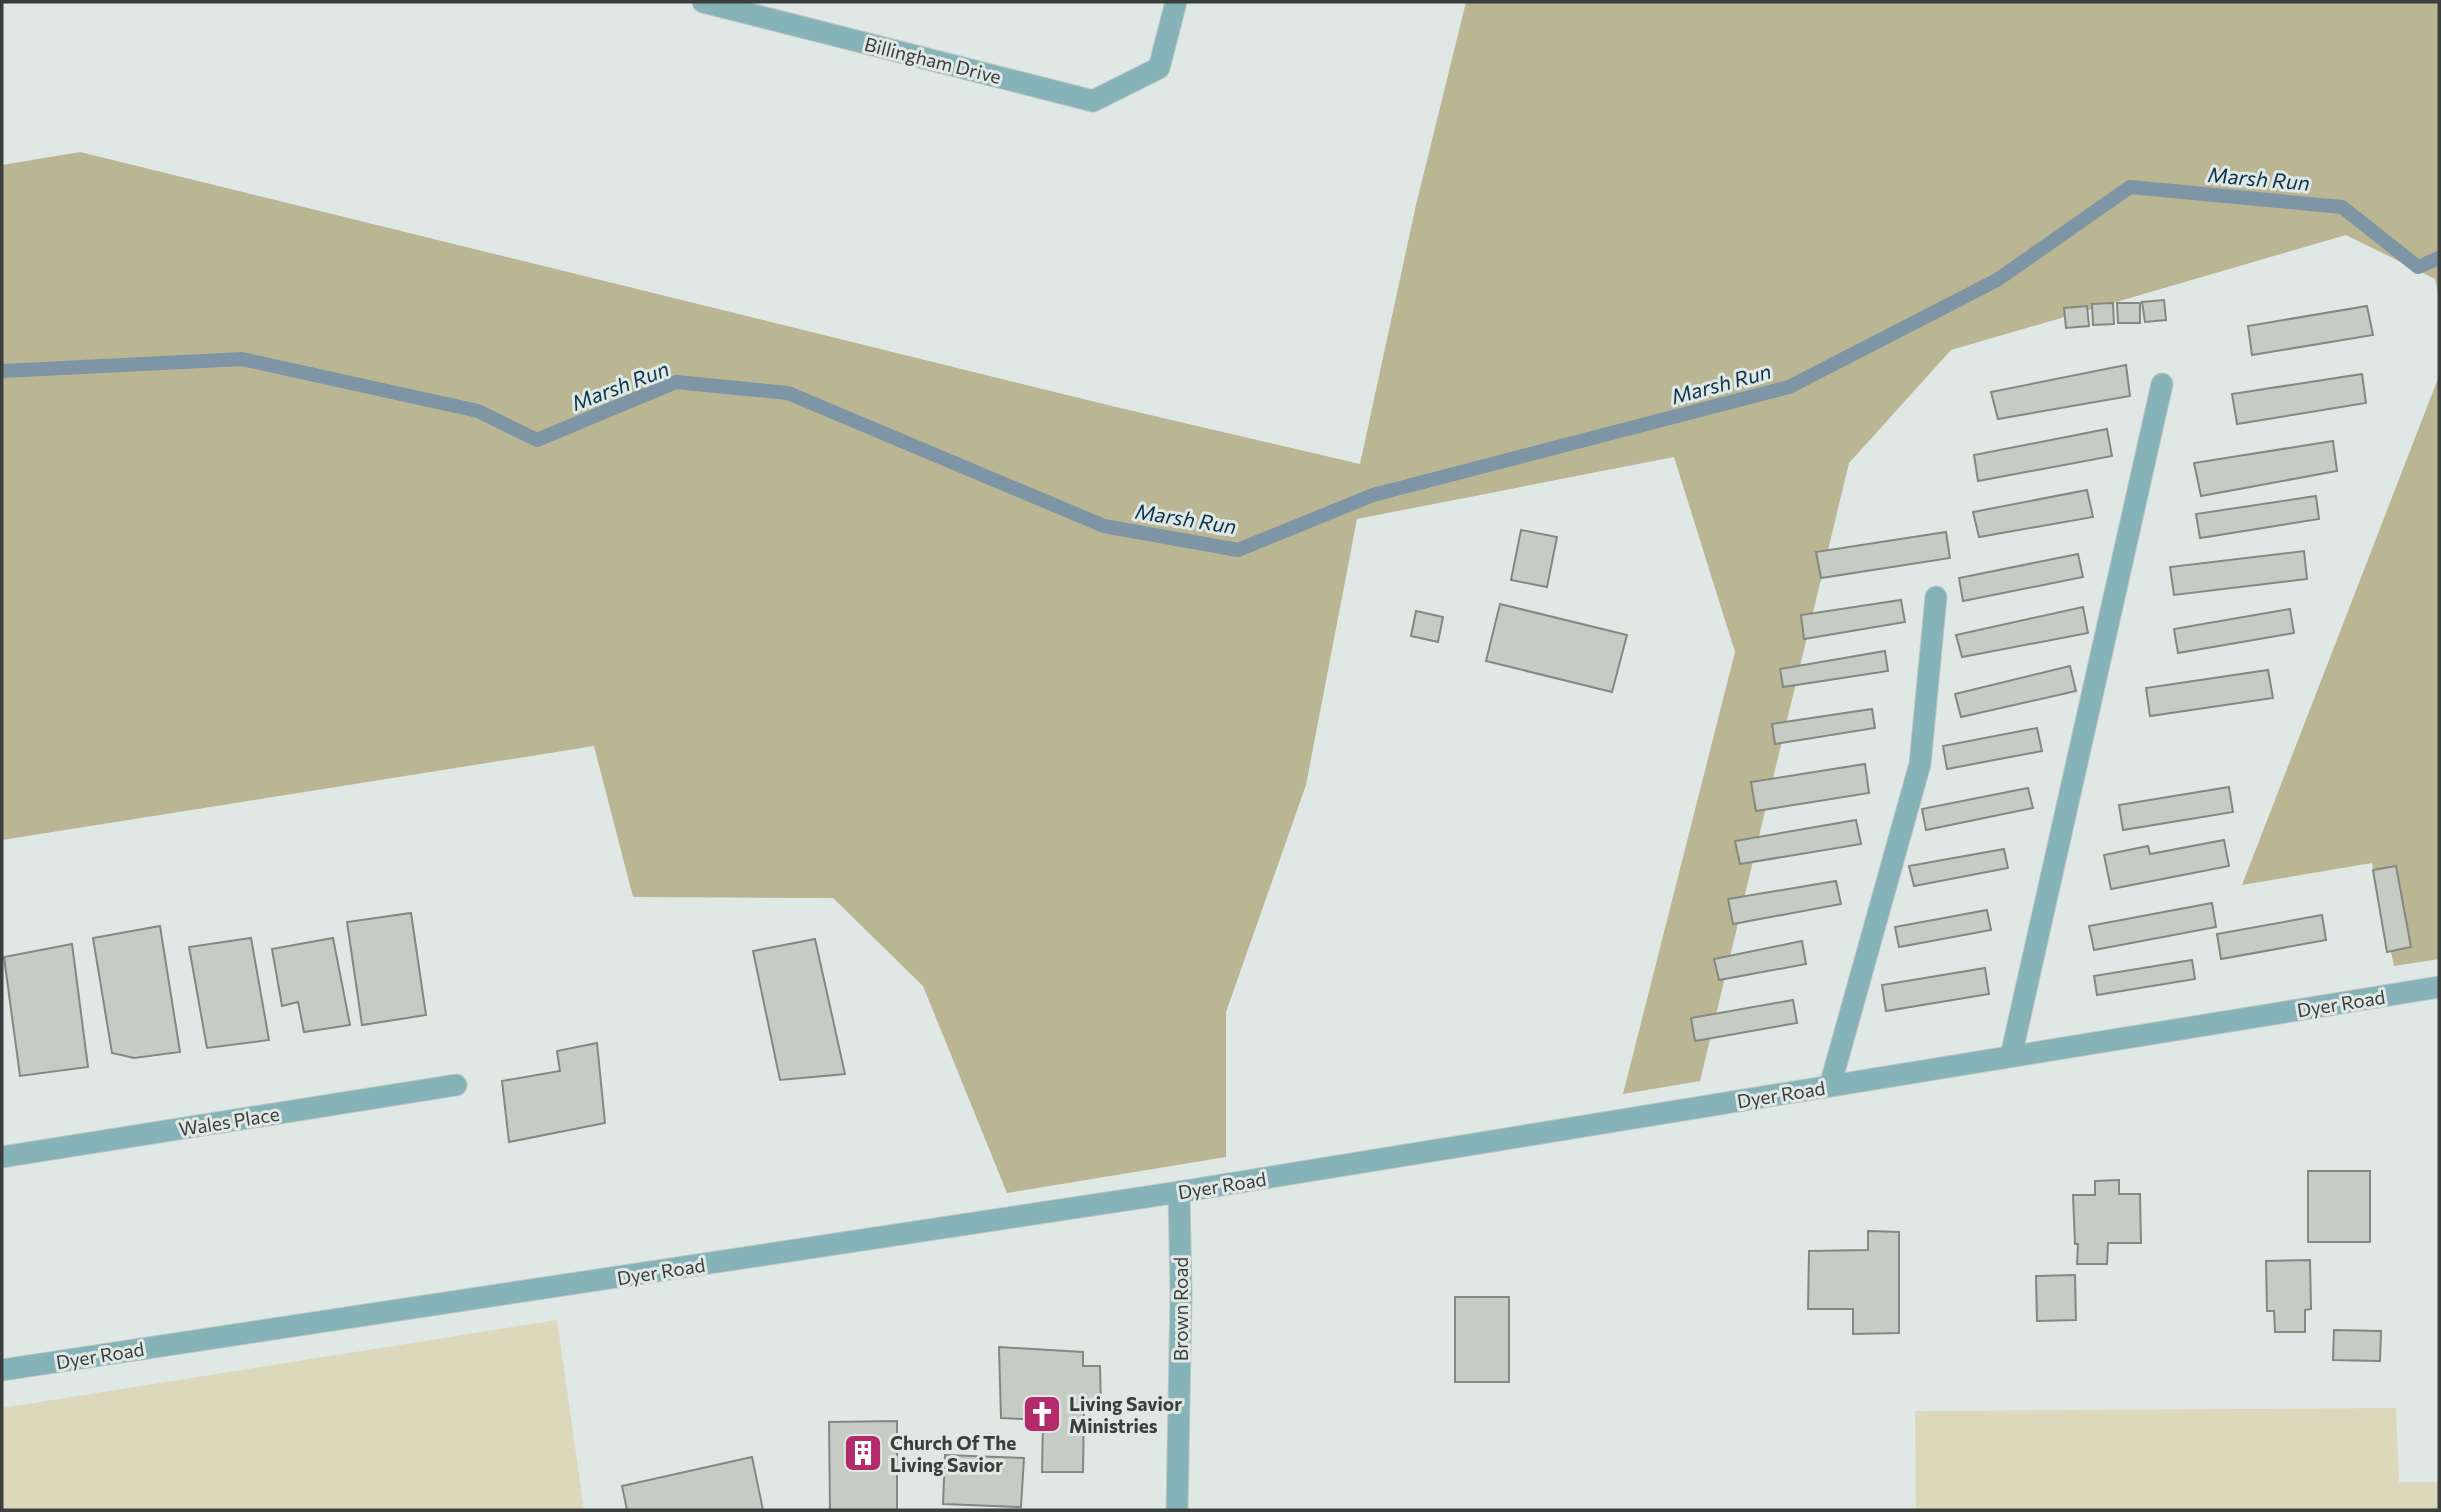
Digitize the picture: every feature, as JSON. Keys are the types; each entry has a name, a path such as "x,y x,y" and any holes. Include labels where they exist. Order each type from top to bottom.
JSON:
{"street":[{"name":"Billingham Drive","path":"702,2 1093,101 1158,68 1176,2"},
{"path":"2011,1056 2162,384"},
{"path":"1830,1086 1920,764 1936,597"},
{"name":"Dyer Road","path":"2,1370 1179,1192 2439,987"},
{"name":"Wales Place","path":"2,1157 456,1085"},
{"name":"Brown Road","path":"1177,1510 1181,1295 1179,1192"}],"shaded area":[{"path":"1466,2 2439,2 2439,296 2435,279 2346,235 1951,350 1849,463 1700,1081 1623,1094 1735,652 1674,457 1357,519 1306,785 1226,1012 1226,1157 1007,1193 923,986 833,898 633,897 594,746 2,840 2,165 80,152 1116,407 1360,464 1416,205"},
{"path":"2439,376 2439,959 2394,966 2372,863 2242,885"},
{"path":"557,1320 584,1510 2,1510 2,1408"},
{"path":"2396,1408 2399,1482 2439,1482 2439,1510 1916,1510 1915,1411"}],"building":[{"path":"2164,300 2166,320 2145,322 2142,302"},
{"path":"2113,303 2114,324 2093,325 2092,304"},
{"path":"2117,303 2140,303 2140,323 2118,323"},
{"path":"2087,306 2089,326 2066,328 2064,308"},
{"path":"2367,306 2373,335 2252,355 2248,326"},
{"path":"2126,365 2130,396 1998,419 1991,392"},
{"path":"2362,374 2366,403 2237,424 2232,394"},
{"path":"2107,429 2112,456 1978,481 1974,455"},
{"path":"2333,441 2337,471 2201,496 2194,463"},
{"path":"2087,490 2093,517 1979,537 1973,512"},
{"path":"2316,496 2319,519 2200,538 2196,514"},
{"path":"1521,530 1557,537 1547,587 1511,580"},
{"path":"1946,532 1950,558 1821,578 1816,552"},
{"path":"2304,551 2307,579 2174,595 2170,567"},
{"path":"2078,554 2083,577 1963,601 1959,578"},
{"path":"1901,600 1905,622 1804,639 1801,615"},
{"path":"1500,604 1627,635 1612,692 1486,661"},
{"path":"2083,607 2088,633 1962,657 1956,635"},
{"path":"2290,609 2294,633 2178,653 2174,629"},
{"path":"1416,611 1443,617 1438,642 1411,636"},
{"path":"1885,651 1888,671 1783,687 1780,669"},
{"path":"2070,666 2076,691 1961,717 1955,694"},
{"path":"2268,670 2273,698 2150,716 2146,688"},
{"path":"1872,709 1875,728 1775,744 1772,724"},
{"path":"2037,728 2042,751 1947,769 1943,746"},
{"path":"1865,764 1869,793 1756,811 1751,782"},
{"path":"2229,787 2233,812 2123,830 2119,805"},
{"path":"2028,788 2033,808 1926,830 1922,809"},
{"path":"1856,820 1861,844 1740,864 1735,841"},
{"path":"2224,840 2229,866 2111,889 2104,855 2148,846 2150,854"},
{"path":"2004,849 2008,868 1914,886 1909,866"},
{"path":"2396,866 2411,947 2387,952 2373,870"},
{"path":"1836,881 1841,904 1733,924 1728,899"},
{"path":"2212,903 2216,927 2094,950 2089,926"},
{"path":"1987,910 1991,930 1899,947 1895,927"},
{"path":"411,913 426,1015 362,1025 347,922"},
{"path":"2322,915 2326,940 2221,959 2217,934"},
{"path":"160,926 180,1052 134,1058 112,1053 93,938"},
{"path":"251,938 269,1040 207,1048 189,947"},
{"path":"333,938 350,1025 304,1032 298,1002 282,1006 272,949"},
{"path":"815,939 845,1074 780,1080 753,951"},
{"path":"1802,941 1806,964 1719,980 1714,959"},
{"path":"72,944 88,1067 20,1076 4,957"},
{"path":"2192,960 2195,979 2097,995 2094,976"},
{"path":"1985,968 1989,994 1886,1011 1882,985"},
{"path":"1793,1000 1797,1023 1695,1041 1691,1018"},
{"path":"597,1043 605,1123 509,1142 502,1081 560,1071 557,1051"},
{"path":"2308,1171 2370,1171 2370,1242 2308,1242"},
{"path":"2119,1180 2119,1194 2140,1194 2141,1243 2108,1243 2107,1264 2077,1264 2078,1244 2075,1244 2073,1195 2095,1195 2095,1181"},
{"path":"1868,1231 1899,1232 1899,1333 1853,1334 1853,1309 1808,1309 1809,1251 1868,1250"},
{"path":"2310,1260 2311,1309 2305,1310 2305,1332 2275,1332 2274,1311 2267,1311 2266,1261"},
{"path":"2075,1275 2076,1320 2037,1321 2036,1276"},
{"path":"1455,1297 1509,1297 1509,1382 1455,1382"},
{"path":"2334,1330 2381,1331 2380,1361 2333,1360"},
{"name":"Living Savior Ministries","path":"999,1347 1083,1352 1083,1366 1100,1366 1101,1407 1084,1409 1083,1472 1042,1472 1043,1420 1001,1418"},
{"name":"Church Of The Living Savior","path":"897,1421 897,1510 830,1510 829,1422"},
{"name":"Living Savior Ministries","path":"945,1455 1024,1458 1021,1507 943,1504"},
{"path":"752,1457 763,1510 627,1510 622,1486"}],"waterway":[{"name":"Marsh Run","path":"2,371 242,359 478,411 537,440 676,382 788,393 1104,526 1238,550 1373,495 1789,387 1997,280 2130,187 2342,207 2418,267 2439,258"}],"place":[{"name":"Living Savior Ministries","path":"1042,1414"},
{"name":"Church Of The Living Savior","path":"863,1453"}]}
